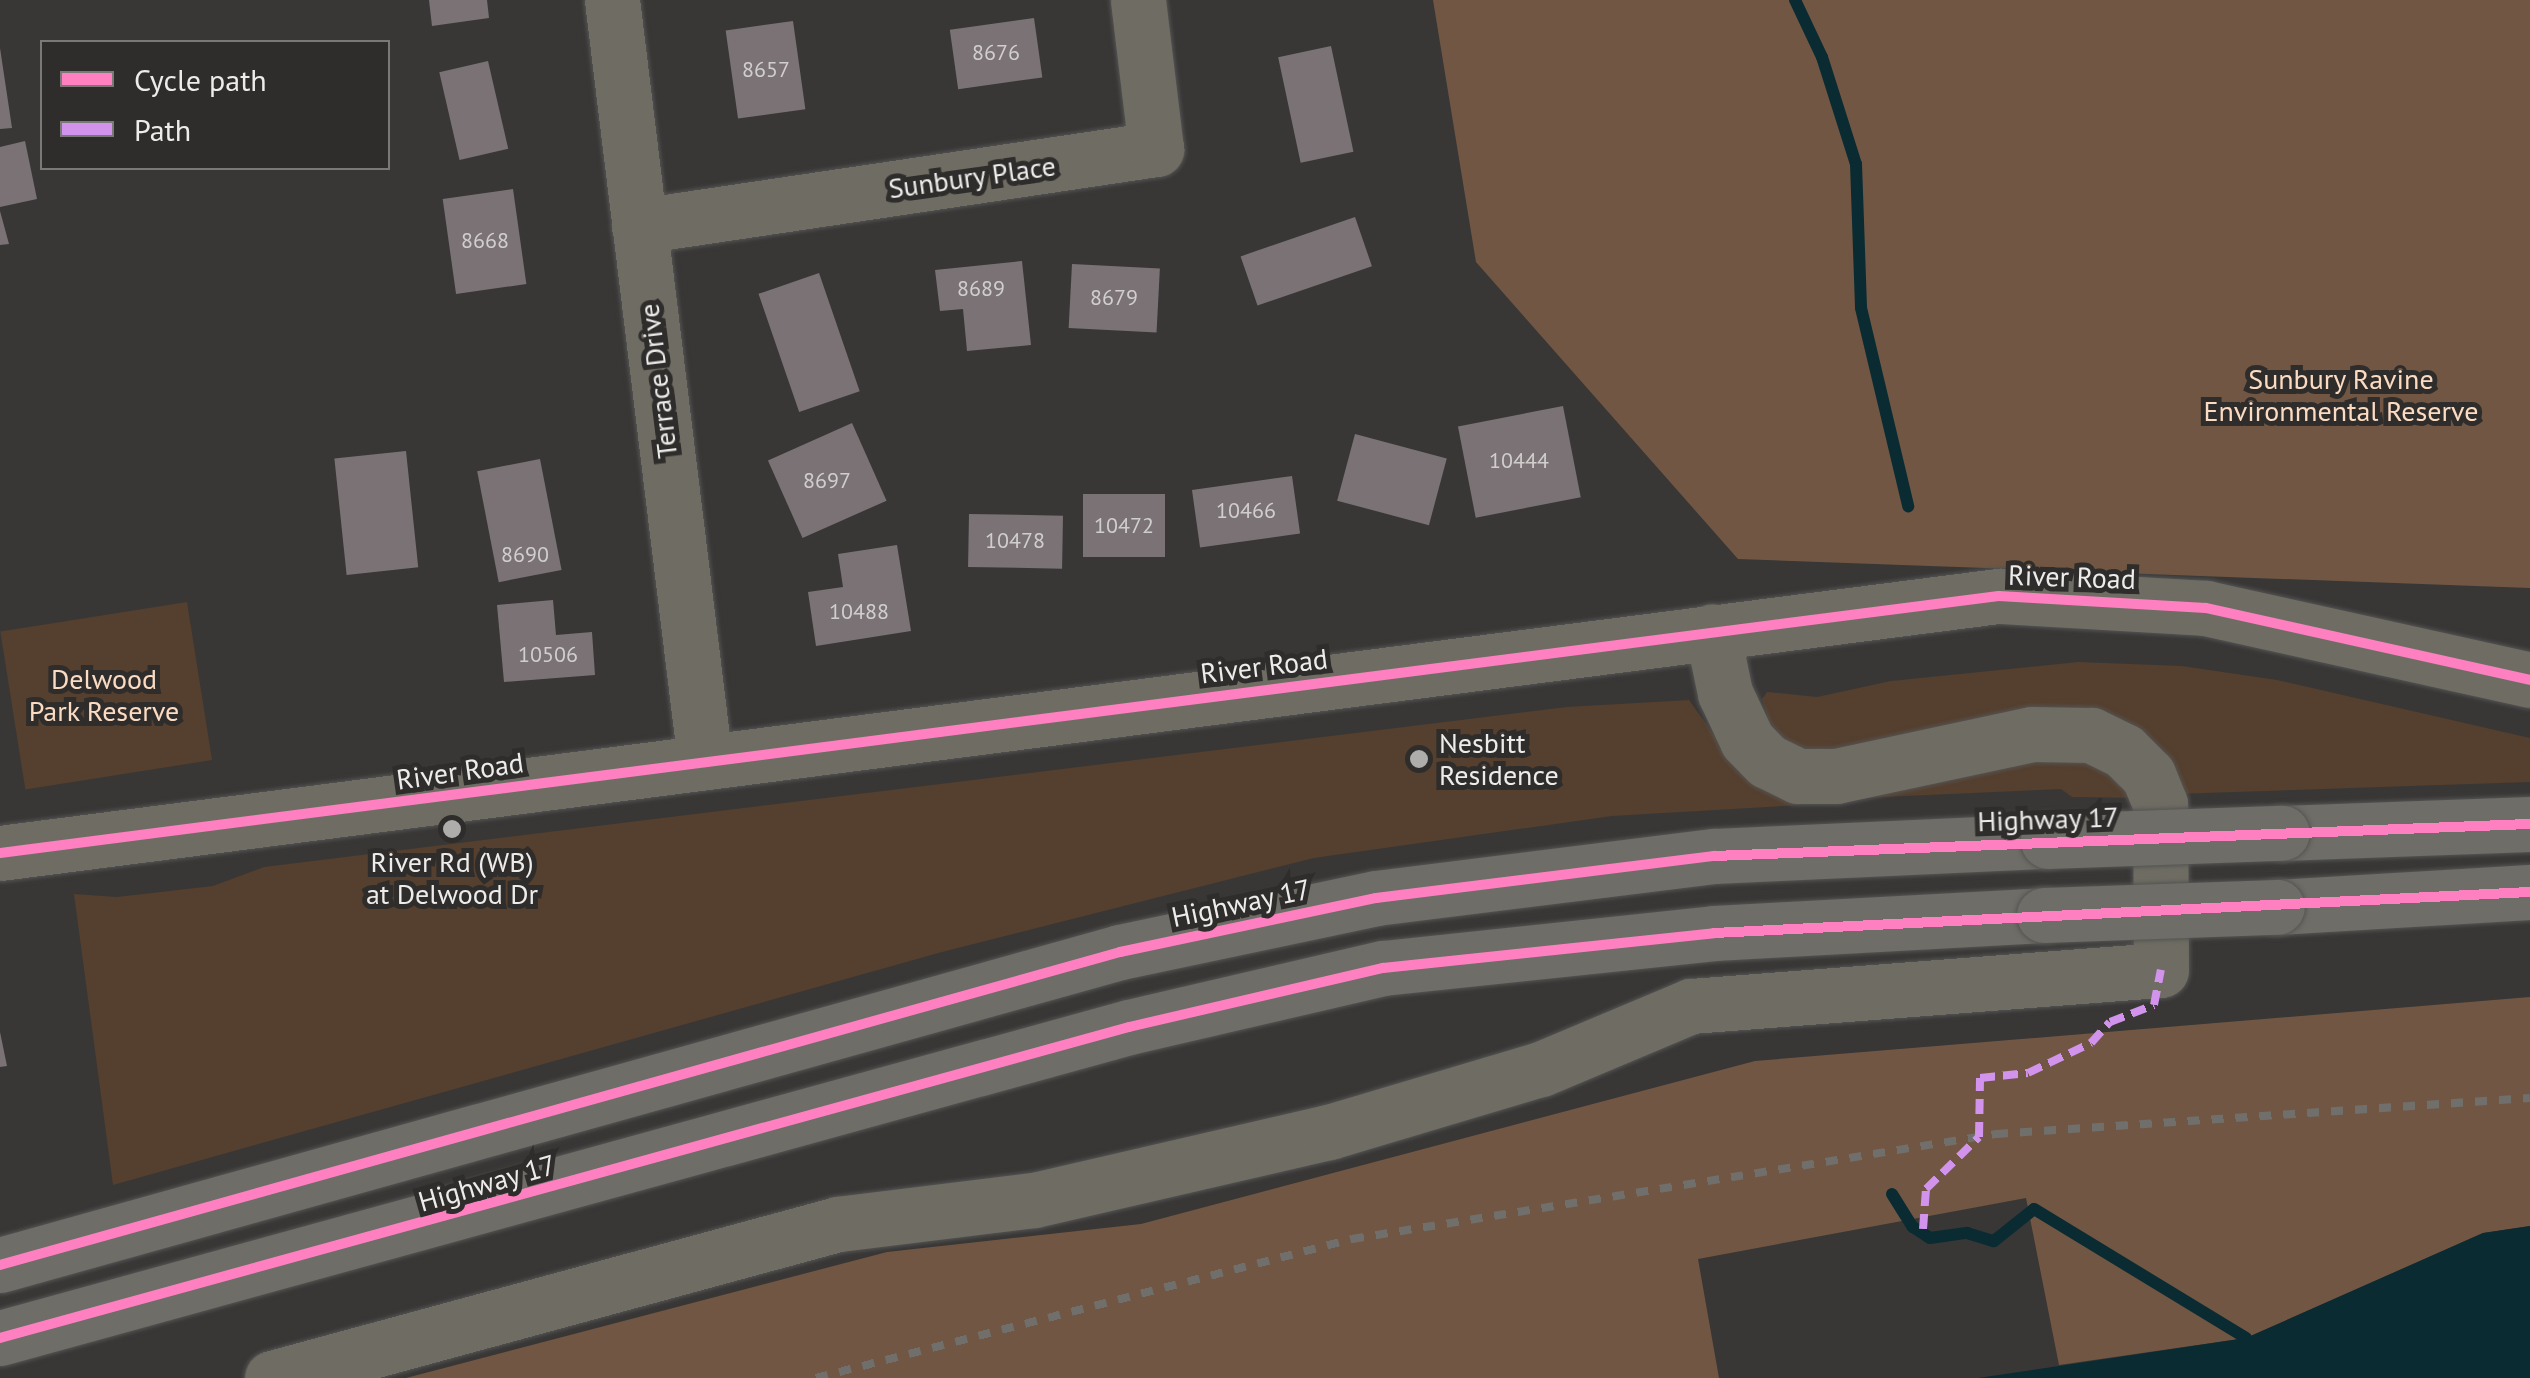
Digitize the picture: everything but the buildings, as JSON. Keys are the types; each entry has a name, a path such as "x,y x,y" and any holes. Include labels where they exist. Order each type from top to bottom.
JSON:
{"highway":[{"name":"Highway 17","path":"0,1265 1120,952 1340,906 1539,873 1694,858 2530,824"},
{"name":"Highway 17","path":"0,1338 1129,1027 1382,968 1714,934 2044,914 2277,907 2530,892"}],"street":[{"name":"Terrace Drive","path":"612,0 705,762"},
{"name":"Sunbury Place","path":"640,226 1156,150 1138,0"},
{"name":"River Road","path":"0,854 1999,596 2096,598 2206,608 2530,680"},
{"path":"272,1378 838,1224 1034,1200 1329,1132 1541,1069 1690,1006 2161,970 2160,804 2148,775 2124,751 2091,735 2032,734 1836,776 1798,776 1767,761 1747,740 1725,693 1712,631"}],"green space":[{"name":"Sunbury Ravine Environmental Reserve","path":"1433,0 2530,0 2530,588 1738,559 1476,262"},
{"name":"Delwood Park Reserve","path":"187,602 212,760 25,790 0,632"},
{"path":"2078,662 2182,666 2277,680 2530,738 2530,782 2175,794 2154,755 1824,757 1787,743 1769,721 1762,699 1767,692 1817,697 1891,681"},
{"path":"1689,700 1722,746 1801,797 1801,805 1612,816 1314,858 942,952 113,1185 74,894 117,897 213,886 264,867 1567,707"},
{"path":"2081,750 2142,798 2072,797 2061,789 1838,799"},
{"path":"2530,997 2530,1226 2483,1233 2246,1338 2059,1365 2026,1198 1698,1259 1719,1378 406,1378 887,1252 1141,1224 1755,1061"}],"water":[{"path":"2530,1226 2530,1378 1978,1378 2246,1338 2483,1233"}],"waterway":[{"path":"1795,0 1822,57 1856,164 1861,308 1908,506"},
{"path":"1892,1194 1913,1227 1930,1238 1967,1233 1994,1241 2034,1209 2246,1338"}],"railway":[{"path":"816,1378 1352,1239 1996,1134 2530,1098"}],"marked path":[{"path":"1923,1229 1926,1189 1979,1137 1980,1078 2028,1073 2091,1043 2110,1022 2154,1005 2161,970"}],"cycle path":[{"path":"0,853 1999,596 2206,608 2530,680"},
{"path":"0,1265 1120,952 1376,898 1714,856 2530,824"},
{"path":"0,1338 1129,1027 1383,968 1714,933 2530,892"}],"place":[{"name":"Nesbitt Residence","path":"1419,759"},
{"name":"River Rd (WB) at Delwood Dr","path":"452,829"}]}
